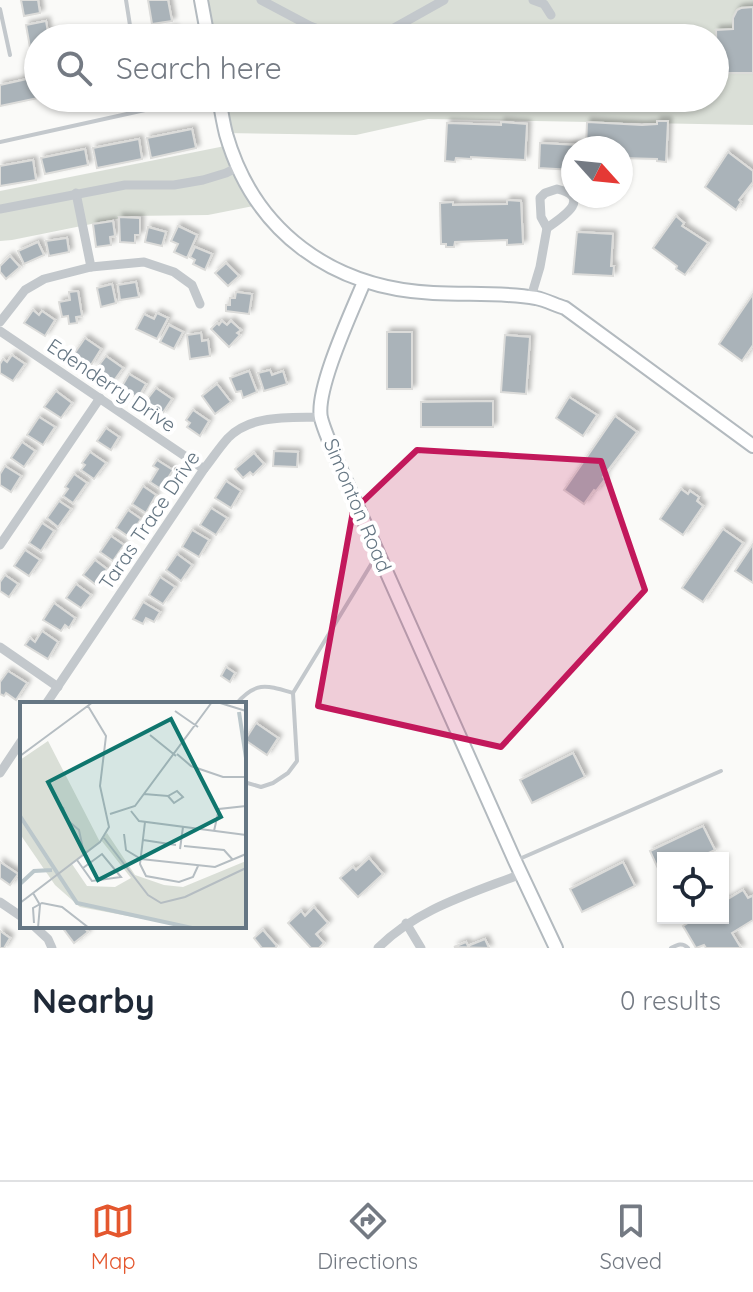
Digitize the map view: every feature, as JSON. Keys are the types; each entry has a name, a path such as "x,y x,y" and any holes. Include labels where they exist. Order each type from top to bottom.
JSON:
{"street":[{"path":"201,0 205,24"},
{"path":"261,0 306,24"},
{"path":"401,24 444,0"},
{"path":"533,0 544,4 551,15"},
{"path":"222,112 238,167 259,205 286,235 317,260 364,282 404,291 513,295 531,297 565,308 753,446"},
{"path":"0,209 125,185 174,185 203,180 238,167"},
{"path":"531,297 547,228 541,217 540,198 557,189 566,191 574,201 570,212 547,228"},
{"path":"76,193 91,267"},
{"path":"0,322 25,290 44,279 91,267 144,262 174,272 192,285 200,304"},
{"name":"Simonton Road","path":"364,282 333,360 321,417 334,454 556,948"},
{"name":"Edenderry Drive","path":"0,331 204,469"},
{"path":"0,545 100,398"},
{"name":"Taras Trace Drive","path":"47,702 204,469 230,436 251,423 321,417"},
{"path":"0,647 58,687"},
{"path":"0,773 20,743"},
{"path":"378,948 406,923 431,909 521,874"},
{"path":"0,902 20,916"},
{"path":"406,923 421,948"},
{"path":"36,928 48,939 52,948"}],"lane":[{"path":"126,0 130,24"},
{"path":"0,9 10,55"},
{"path":"0,142 136,112"},
{"path":"246,783 261,787 273,783 288,773 297,761 293,693 378,553"},
{"path":"238,702 247,691 261,685 293,693"},
{"path":"515,861 721,771"},
{"path":"671,948 678,944 688,948"}],"highlighted area":[{"path":"417,450 601,461 645,590 501,747 318,706 353,511"}],"shaded area":[{"path":"198,0 753,0 753,125 428,119 356,135 226,133 221,112 729,112 729,24 203,24"},
{"path":"230,145 259,205 208,215 131,216 0,241 0,191"}],"building":[{"path":"21,0 38,0 40,13 24,16"},
{"path":"148,0 168,0 172,21 152,24"},
{"path":"753,7 753,73 729,73 729,29 733,29 733,18 741,8"},
{"path":"24,80 24,101 0,106 0,85"},
{"path":"657,121 668,121 666,162 633,158 633,136 586,136 587,122 657,124"},
{"path":"501,122 527,124 525,160 471,157 456,158 455,162 445,161 447,123 501,125"},
{"path":"192,129 196,148 151,158 147,138"},
{"path":"139,139 142,159 97,168 93,148"},
{"path":"540,143 561,144 561,169 539,168"},
{"path":"85,149 88,165 45,174 41,158"},
{"path":"728,152 753,171 753,182 739,200 741,202 736,210 705,187"},
{"path":"33,160 36,180 0,186 0,166"},
{"path":"507,200 521,201 523,244 507,245 507,240 455,242 454,247 441,244 440,203 507,204"},
{"path":"676,216 684,223 682,226 708,243 685,275 653,248"},
{"path":"119,217 140,218 140,235 135,235 135,243 120,242"},
{"path":"113,221 115,236 110,237 111,245 96,247 93,224"},
{"path":"178,226 197,235 187,258 174,252 178,244 171,241"},
{"path":"148,227 166,232 162,246 145,242"},
{"path":"577,232 613,234 613,276 573,274"},
{"path":"67,238 69,252 49,256 46,241"},
{"path":"38,242 44,255 24,264 18,251"},
{"path":"195,247 212,254 205,270 193,264 195,260 190,257"},
{"path":"10,256 20,267 6,279 0,272 0,266"},
{"path":"226,263 239,276 228,286 215,273"},
{"path":"136,282 139,297 120,300 118,285"},
{"path":"112,284 116,303 101,307 97,288"},
{"path":"78,291 82,316 76,317 77,323 69,324 68,316 62,317 59,302 70,300 69,292"},
{"path":"236,292 252,294 249,314 226,311 226,305 230,305 230,298 235,298"},
{"path":"753,294 753,345 742,361 719,344"},
{"path":"33,310 39,315 42,311 55,320 45,336 24,323"},
{"path":"157,313 168,318 157,339 136,329 144,314 154,319"},
{"path":"222,321 227,325 231,321 241,330 229,347 211,329"},
{"path":"169,325 183,332 174,349 160,342"},
{"path":"387,332 412,332 412,389 387,389"},
{"path":"201,333 202,341 208,340 210,356 190,359 187,335"},
{"path":"505,335 530,337 526,394 501,392"},
{"path":"85,338 101,349 91,365 74,354"},
{"path":"12,355 25,364 13,381 0,373 3,359 7,362"},
{"path":"106,356 123,368 113,382 96,369"},
{"path":"270,370 272,375 283,371 287,384 264,391 258,373"},
{"path":"249,371 257,392 243,398 241,391 236,392 230,378"},
{"path":"129,374 146,384 138,398 121,388"},
{"path":"217,384 231,402 215,414 202,396"},
{"path":"156,388 172,399 162,414 145,402"},
{"path":"56,391 72,403 61,418 44,407"},
{"path":"569,397 597,415 583,436 556,418"},
{"path":"493,401 493,427 421,427 421,402"},
{"path":"193,410 209,421 200,436 187,427 190,423 186,420"},
{"path":"615,416 637,432 584,504 564,490"},
{"path":"39,417 55,427 43,445 27,435"},
{"path":"106,428 119,437 111,450 97,441"},
{"path":"22,442 35,451 24,467 11,458"},
{"path":"274,451 298,452 297,467 273,466"},
{"path":"90,452 106,463 94,479 81,470"},
{"path":"254,453 264,464 253,475 250,472 243,478 235,469"},
{"path":"157,460 173,470 161,489 150,482 158,469 153,466"},
{"path":"5,466 21,476 11,492 0,485 0,474"},
{"path":"74,474 87,483 73,503 63,496"},
{"path":"226,481 241,491 231,508 215,498"},
{"path":"143,486 156,495 146,513 132,504"},
{"path":"681,489 699,497 697,501 703,506 683,535 660,519"},
{"path":"59,501 71,509 58,527 47,518"},
{"path":"211,508 227,518 216,535 200,525"},
{"path":"128,510 141,519 129,537 116,528"},
{"path":"42,523 54,531 41,551 29,543"},
{"path":"723,529 743,543 703,602 682,588"},
{"path":"192,530 209,540 199,557 182,547"},
{"path":"111,536 124,545 113,561 100,552"},
{"path":"753,544 753,583 735,571"},
{"path":"25,550 40,560 29,576 14,566"},
{"path":"177,554 192,565 181,581 166,570"},
{"path":"95,560 107,569 96,585 83,575"},
{"path":"5,575 18,584 9,597 0,591 0,582"},
{"path":"160,577 175,587 163,604 149,595"},
{"path":"76,584 91,595 81,608 66,598"},
{"path":"143,602 160,612 154,622 146,618 143,624 133,619"},
{"path":"54,603 75,618 69,628 65,625 61,631 43,620"},
{"path":"42,631 58,642 48,659 25,645 30,638 35,642"},
{"path":"226,667 235,673 230,682 221,676"},
{"path":"8,671 27,683 16,700 6,693 4,696 0,694 0,682"},
{"path":"256,723 278,738 267,755 246,738"},
{"path":"573,753 585,777 532,803 520,780"},
{"path":"703,826 715,850 657,852 657,866 650,851"},
{"path":"369,858 383,874 358,897 340,878 353,867 356,870"},
{"path":"0,862 18,874 10,885 0,878"},
{"path":"623,862 635,886 582,912 570,889"},
{"path":"743,890 748,898 753,897 753,920 732,933 741,948 706,948 704,945 696,948 683,926 729,924 729,898"},
{"path":"314,907 328,923 316,934 324,943 319,948 311,948 288,923 301,911 305,916"},
{"path":"63,928 85,928 88,932 74,943"},
{"path":"263,930 277,946 275,948 262,948 254,938"},
{"path":"0,931 10,938 4,948 0,948"},
{"path":"485,939 489,948 454,947 466,942 468,946"}]}
